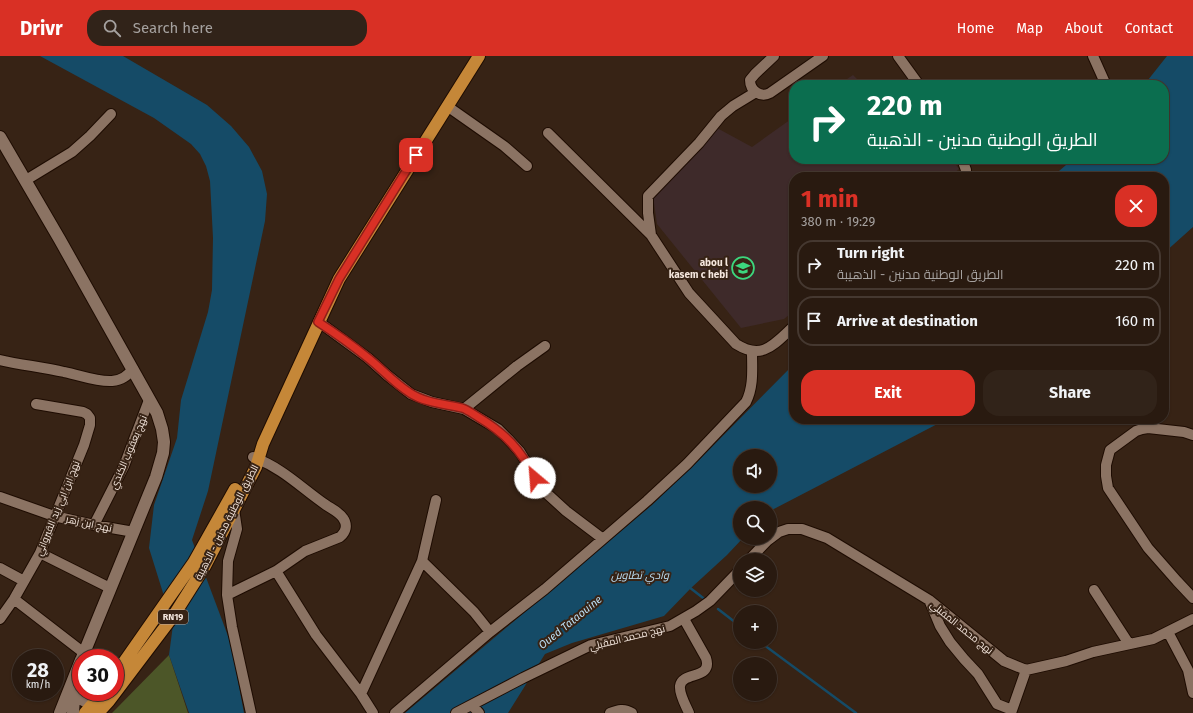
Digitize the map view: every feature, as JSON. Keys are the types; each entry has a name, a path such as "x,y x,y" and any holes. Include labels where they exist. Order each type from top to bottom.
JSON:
{"main road":[{"name":"الطريق الوطنية مدنين - الذهيبة","path":"124,674 174,615 205,566 248,464 256,458 263,444 339,279 479,56"},
{"name":"الطريق الوطنية مدنين - الذهيبة","path":"124,662 194,562 234,509 256,467 256,458"},
{"name":"الطريق الوطنية مدنين - الذهيبة","path":"85,713 101,701"}],"street":[{"path":"774,56 750,80 750,85 761,95 766,95 823,56"},
{"path":"898,56 915,80"},
{"path":"1093,56 1104,80"},
{"path":"651,234 648,213 648,196 699,143 721,116 733,106 756,92"},
{"path":"447,106 504,146 527,166"},
{"path":"26,180 72,152 111,114"},
{"path":"548,133 651,234 689,292 736,344 746,350 762,351 774,344 789,330"},
{"path":"0,137 26,180 157,413 164,442 156,477 85,649"},
{"path":"318,322 368,358 411,394 432,402 464,409 498,429 520,452 543,490 566,511 603,539"},
{"path":"464,409 545,346"},
{"path":"395,713 490,632 545,589 687,464 746,402 751,392 753,379 752,351"},
{"path":"0,360 102,381 121,380 133,369"},
{"name":"نهج يعقوب الكندي","path":"94,525 124,466 149,400"},
{"name":"نهج ابن ابي زيد القيرواني","path":"0,619 14,599 40,553 84,445 90,425 90,418 83,412 36,404"},
{"path":"1193,435 1184,432 1148,428 1136,431 1110,450 1106,465 1108,488 1148,548 1176,581 1193,598"},
{"path":"227,595 276,571 305,550 340,537 344,534 346,528 346,523 342,516 286,474 256,458"},
{"name":"نهج ابن زهر","path":"0,497 54,516 134,532"},
{"path":"361,694 422,561 436,500"},
{"path":"234,509 237,529 228,562 227,595 232,627 251,713"},
{"name":"نهج محمد المقبلي","path":"756,553 767,541 779,532 788,529 802,529 827,538 929,600 1004,662 1026,670 1045,667 1093,652 1152,639 1193,619"},
{"path":"40,553 110,588"},
{"path":"422,561 474,612 490,632"},
{"path":"0,568 24,581"},
{"path":"276,571 316,635 361,694 373,713"},
{"name":"نهج محمد المقبلي","path":"456,713 591,645 670,626 684,619 710,601 733,577"},
{"path":"1094,590 1129,644"},
{"path":"14,599 73,649"},
{"path":"929,600 940,626 950,642 978,674 997,704 1012,712 1026,670"},
{"path":"684,619 708,664 704,671 686,679 680,686 689,713"},
{"path":"1168,632 1188,670 1193,694"},
{"path":"60,713 72,681"},
{"path":"73,713 74,701"},
{"path":"86,701 101,701"},
{"path":"472,705 479,713"},
{"path":"610,713 620,710 627,710 632,713"}],"shaded area":[{"path":"853,75 858,80 846,80"},
{"name":"abou l kasem c hebi","path":"789,121 789,164 956,164 959,169 956,172 789,172 789,315 784,319 741,328 657,224 653,196 717,128 752,147"}],"green space":[{"path":"169,655 188,713 112,713"}],"water":[{"path":"40,56 123,56 207,105 231,126 249,147 262,171 267,194 265,221 208,491 192,540 231,644 244,713 189,713 169,655 173,625 149,548 154,505 177,438 181,400 208,312 212,290 213,238 210,181 206,166 200,154 191,144 154,118"},
{"path":"1167,56 1193,56 1193,227 1169,249 1169,172 1058,172 1067,164 1169,164 1169,80 1148,80"},
{"name":"وادي تطاوين","path":"789,369 789,424 937,424 777,507 777,501 733,501 733,545 736,545 664,616 572,643 545,654 508,713 405,713 652,505"}],"waterway":[{"path":"689,587 707,601"},
{"path":"718,609 733,621"},
{"path":"769,649 856,713"}],"place":[{"name":"abou l kasem c hebi","path":"743,268"}],"route":[{"path":"416,155 339,279 318,322 330,329 368,358 411,394 432,402 464,409 498,429 520,452 535,478"}],"water label":[{"name":"Oued Tataouine","path":"570,622"}]}
